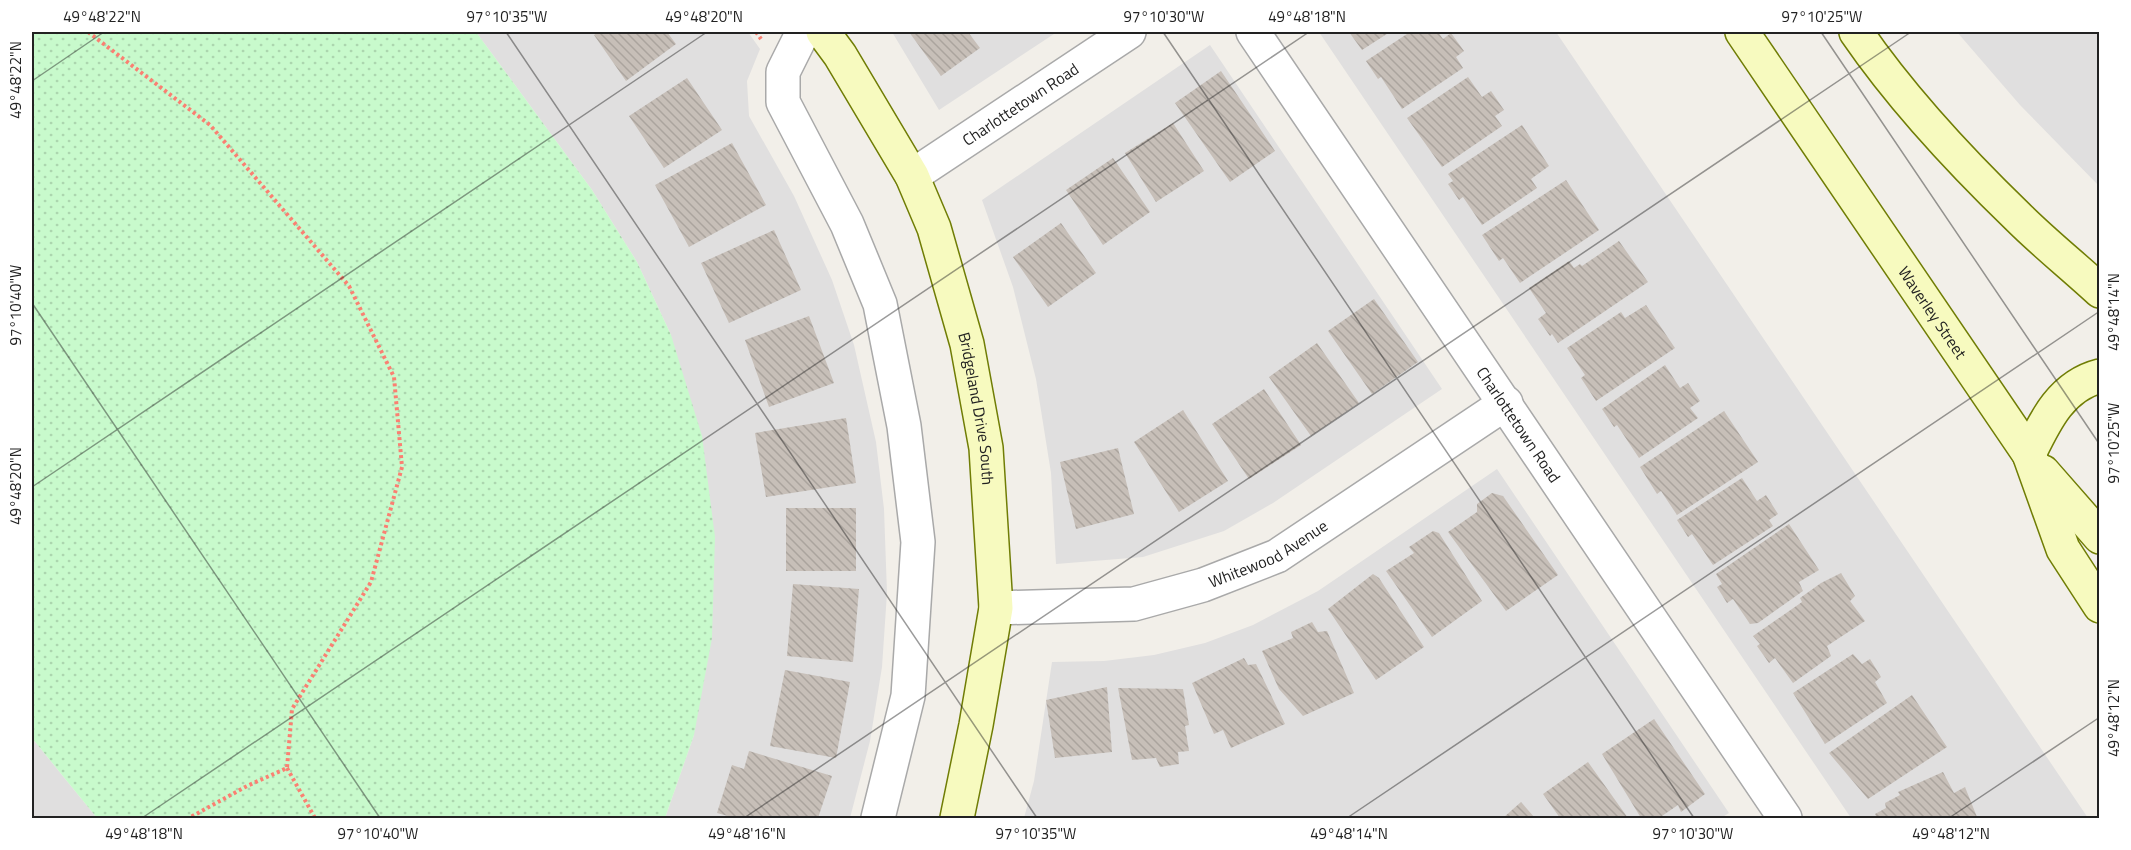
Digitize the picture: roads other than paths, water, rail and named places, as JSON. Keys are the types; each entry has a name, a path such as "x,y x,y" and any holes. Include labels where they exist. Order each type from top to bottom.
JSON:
{"main road":[{"name":"Bridgeland Drive South","path":"823,32 840,55 912,176 934,228 968,344 986,448 996,608 957,819"},
{"name":"Waverley Street","path":"1742,32 2029,454 2063,549 2100,606"},
{"path":"1856,32 1900,90 1966,165 2018,218 2100,291"},
{"path":"2100,376 2075,386 2061,398 2044,424 2029,454 2081,518 2100,537"}],"street":[{"path":"803,32 783,72 783,102 847,224 880,304 904,426 918,542 908,696 878,819"},
{"name":"Charlottetown Road","path":"912,176 1129,32"},
{"name":"Charlottetown Road","path":"1253,32 1506,403 1785,819"},
{"name":"Whitewood Avenue","path":"996,608 1134,604 1203,585 1276,556 1506,403"}]}
